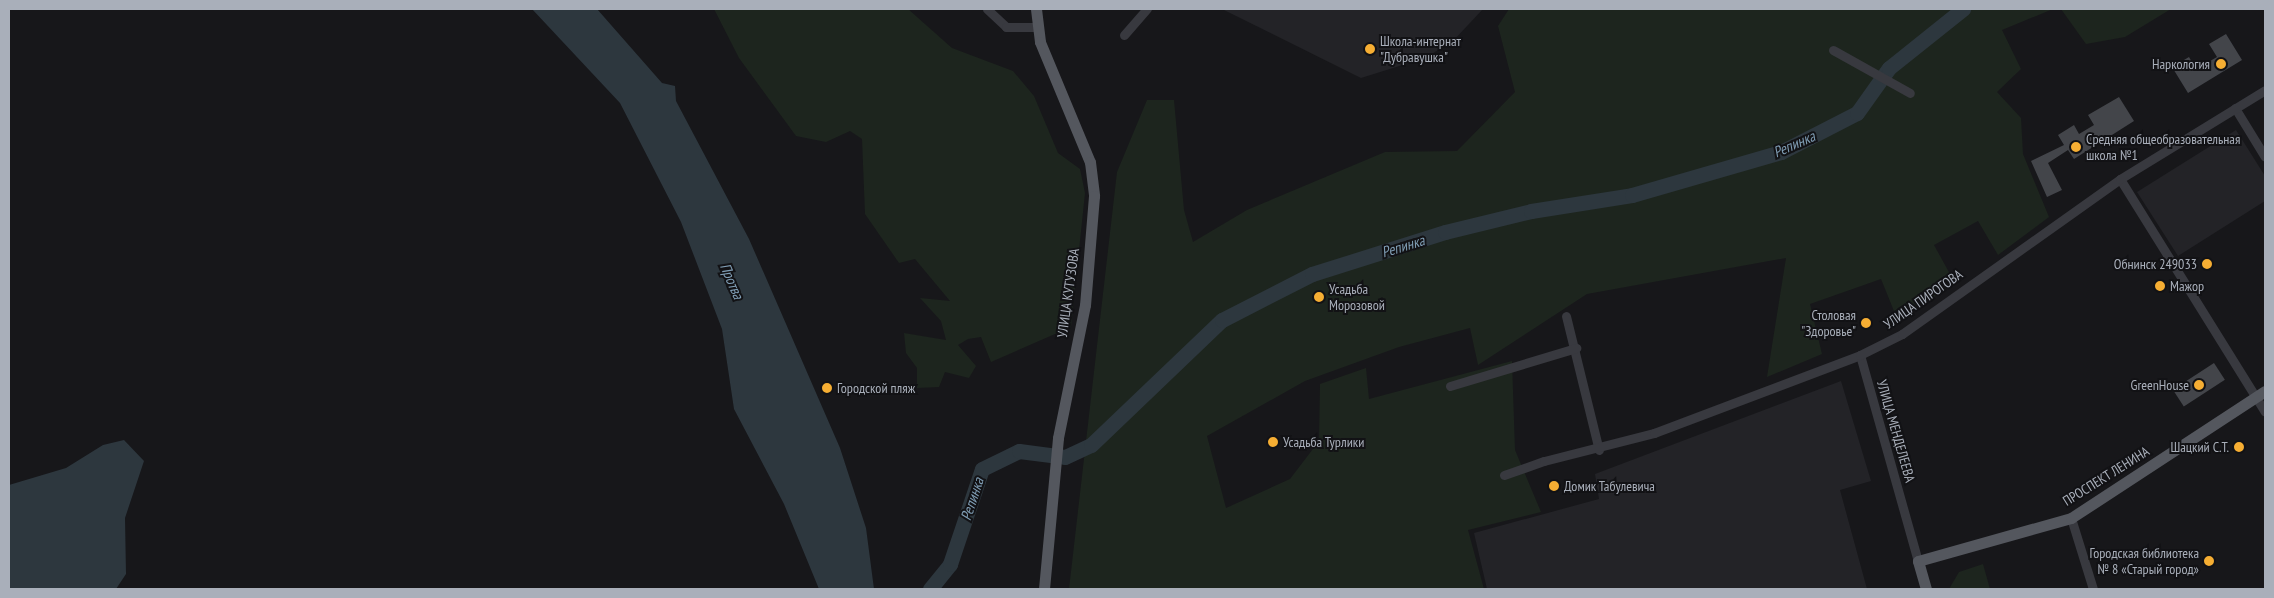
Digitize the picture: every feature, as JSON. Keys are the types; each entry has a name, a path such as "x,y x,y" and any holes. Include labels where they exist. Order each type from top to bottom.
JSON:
{"main road":[{"name":"УЛИЦА КУТУЗОВА","path":"1036,9 1037,27 1045,58 1074,118 1090,162 1094,196 1084,305 1054,471 1044,589"},
{"name":"ПРОСПЕКТ ЛЕНИНА","path":"1918,561 2071,518 2261,394"},
{"path":"1918,561 1926,589"}],"street":[{"path":"987,9 1006,27 1037,27"},
{"path":"1124,35 1147,9"},
{"path":"1833,50 1910,93"},
{"name":"УЛИЦА ПИРОГОВА","path":"1504,475 1544,461 1599,450 1860,354 1902,334 2120,179 2265,90"},
{"path":"2234,108 2265,157"},
{"path":"2120,179 2261,394 2265,412"},
{"path":"1566,316 1576,348 1599,450"},
{"path":"1450,386 1576,348"},
{"name":"УЛИЦА МЕНДЕЛЕЕВА","path":"1860,354 1918,561"},
{"path":"2071,518 2093,589"}],"shaded area":[{"path":"714,9 908,9 952,48 1013,71 1034,96 1058,153 1080,169 1085,193 1071,327 991,362 981,337 968,339 958,345 976,366 969,378 945,372 939,387 917,388 917,368 906,353 904,333 946,340 941,321 920,298 950,301 915,259 899,263 865,214 862,139 850,131 826,142 796,136 739,58"},
{"name":"Школа-интернат \"Дубравушка\"","path":"1222,9 1483,9 1453,41 1425,58 1361,78"},
{"path":"1509,9 2053,9 2002,30 2021,69 1997,92 2021,118 2023,154 2049,217 1998,255 1978,221 1934,245 1955,283 1898,321 1881,279 1810,304 1822,354 1767,377 1786,258 1587,294 1478,365 1470,328 1399,347 1305,381 1207,436 1226,508 1290,479 1319,441 1320,384 1366,368 1369,399 1512,361 1515,450 1541,512 1468,530 1484,589 1069,589 1117,172 1147,100 1174,100 1184,210 1193,242 1247,210 1385,152 1457,151 1515,92 1498,26"},
{"path":"2061,9 2171,9 2125,37 2086,44"},
{"path":"2236,130 2265,176 2265,201 2178,256 2137,192"},
{"path":"1841,381 1871,481 1840,490 1867,589 1487,589 1474,533 1599,499 1595,474"},
{"path":"1983,564 1990,589 1949,589 1959,572"}],"water":[{"name":"Протва","path":"532,9 597,9 662,83 675,86 676,101 749,239 840,448 866,528 874,589 819,589 784,504 734,409 722,329 681,222 620,103"},
{"path":"124,440 144,461 125,518 126,574 116,589 9,589 9,485 66,468 103,445"}],"building":[{"name":"Наркология","path":"2226,34 2242,60 2188,93 2172,67 2189,57 2196,69 2217,57 2209,44"},
{"name":"Средняя общеобразовательная школа №1","path":"2119,97 2134,121 2074,159 2068,150 2048,163 2062,190 2047,197 2031,161 2064,145 2058,135 2074,125 2079,134 2094,125 2088,115"},
{"name":"GreenHouse","path":"2214,363 2225,380 2184,406 2173,390"}],"waterway":[{"name":"Репинка","path":"930,589 950,564 982,469 1019,451 1065,457 1091,445 1222,320 1312,274 1445,232 1531,211 1632,195 1781,152 1857,113 1889,68 1963,9"}],"place":[{"name":"Школа-интернат \"Дубравушка\"","path":"1370,49"},
{"name":"Наркология","path":"2221,64"},
{"name":"Средняя общеобразовательная школа №1","path":"2076,147"},
{"name":"Обнинск 249033","path":"2207,264"},
{"name":"Мажор","path":"2160,286"},
{"name":"Усадьба Морозовой","path":"1319,297"},
{"name":"Столовая \"Здоровье\"","path":"1866,323"},
{"name":"GreenHouse","path":"2199,385"},
{"name":"Городской пляж","path":"827,388"},
{"name":"Усадьба Турлики","path":"1273,442"},
{"name":"Шацкий С.Т.","path":"2239,447"},
{"name":"Домик Табулевича","path":"1554,486"},
{"name":"Городская библиотека № 8 «Старый город»","path":"2209,561"}]}
